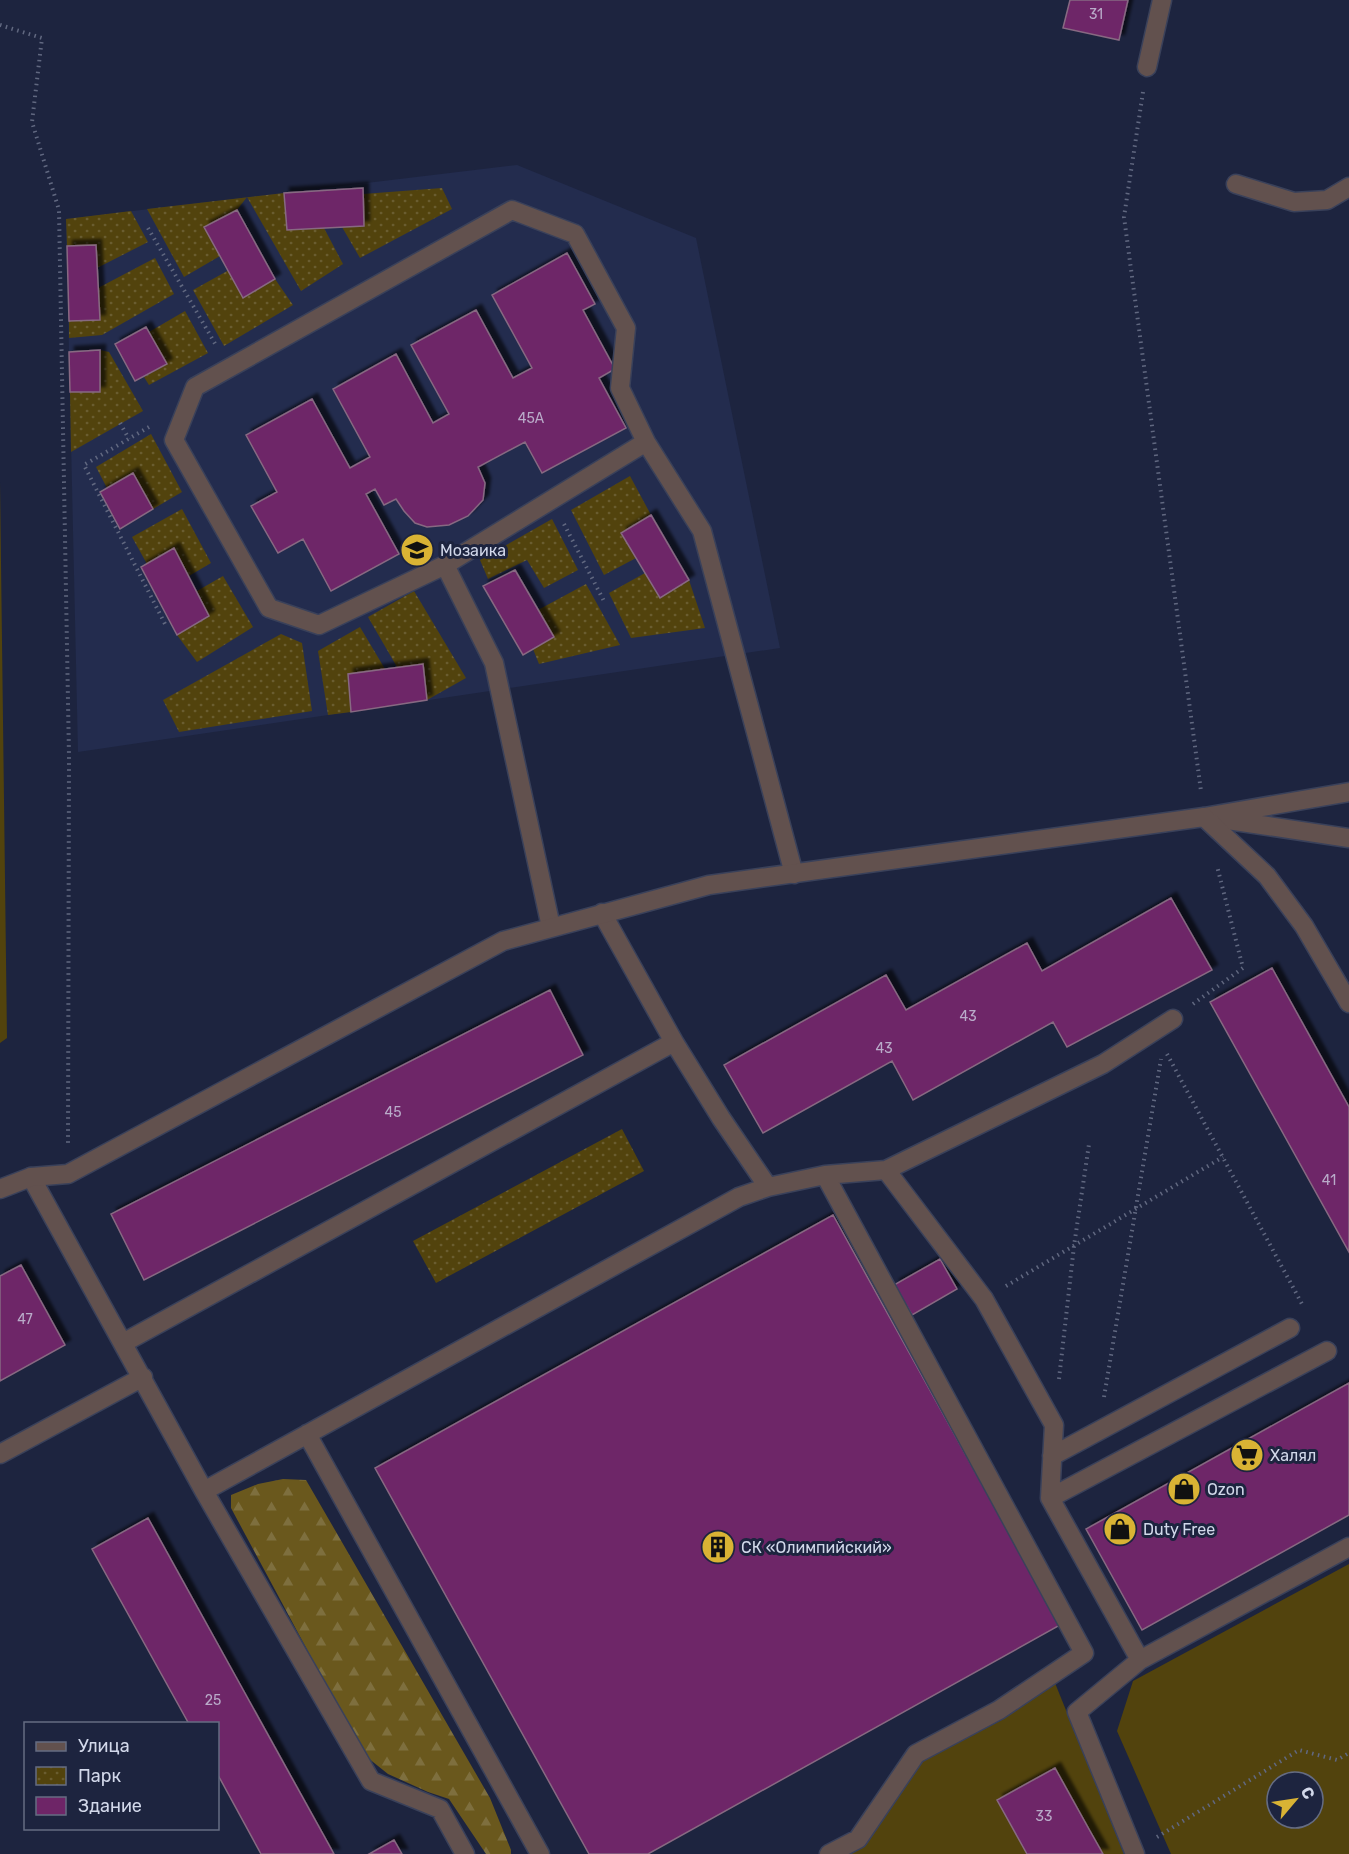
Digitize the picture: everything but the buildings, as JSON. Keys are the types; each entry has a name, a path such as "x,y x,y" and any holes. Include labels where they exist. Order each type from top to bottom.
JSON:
{"street":[{"path":"1147,67 1162,0"},
{"path":"1236,184 1294,202 1327,200 1349,187"},
{"path":"646,442 445,565 319,626 269,608 174,440 195,387 512,210 575,234 626,328 620,387 646,442 702,531 794,874"},
{"path":"445,565 494,663 551,927"},
{"path":"0,1189 32,1177 68,1174 503,941 709,885 1204,817 1349,792"},
{"path":"1204,817 1349,838"},
{"path":"1204,817 1267,876 1304,926 1349,1003"},
{"path":"602,913 674,1042 721,1118 768,1187"},
{"path":"204,1491 739,1197 768,1187 825,1175 886,1170 1103,1064 1173,1018"},
{"path":"123,1343 674,1042"},
{"path":"886,1170 984,1299 1054,1425 1050,1498 1140,1660"},
{"path":"825,1175 1084,1653 999,1710 916,1754 858,1839 829,1854"},
{"path":"32,1177 204,1491 371,1781 440,1809 465,1854"},
{"path":"1052,1456 1290,1328"},
{"path":"1050,1498 1327,1351"},
{"path":"0,1454 143,1377"},
{"path":"307,1434 540,1854"},
{"path":"1134,1853 1077,1712 1140,1660 1349,1546"}],"path":[{"path":"0,25 42,38 32,122 59,210 69,756 68,1174"},
{"path":"1147,67 1124,217 1204,817"},
{"path":"148,228 229,368"},
{"path":"165,624 84,465 189,404"},
{"path":"120,423 129,439"},
{"path":"551,500 605,603"},
{"path":"1173,1018 1243,968 1216,863"},
{"path":"1098,1431 1163,1046 1305,1310"},
{"path":"1054,1425 1074,1246 1089,1144"},
{"path":"984,1299 1223,1157"},
{"path":"1134,1853 1299,1750 1337,1760 1349,1753"}],"shaded area":[{"name":"Мозаика","path":"517,165 696,238 780,648 78,752 66,219"}],"green space":[{"path":"442,188 452,209 360,258 342,227 363,194"},
{"path":"284,193 287,230 324,228 343,264 301,291 247,197"},
{"path":"247,197 237,210 220,256 184,277 147,209"},
{"path":"131,211 148,242 97,268 96,245 67,246 66,219"},
{"path":"155,258 174,294 102,335 69,338 69,321 99,320 98,288"},
{"path":"229,270 243,297 275,279 293,305 224,346 193,290"},
{"path":"185,311 208,353 149,385 144,377 167,364 149,332"},
{"path":"100,350 109,352 143,411 71,452 70,392 100,392"},
{"path":"151,434 182,492 153,509 133,473 107,488 96,467"},
{"path":"630,476 651,515 621,533 636,558 604,575 571,510"},
{"path":"0,482 7,1038 0,1043"},
{"path":"182,509 211,563 189,576 174,548 147,564 132,537"},
{"path":"552,519 578,570 544,588 527,560 488,579 480,560"},
{"path":"645,573 660,598 689,580 705,628 631,638 609,593"},
{"path":"223,576 253,627 197,662 177,635 209,616 197,591"},
{"path":"586,584 620,645 539,664 533,649 554,637 538,610"},
{"path":"414,591 466,678 427,700 423,664 397,667 368,617"},
{"path":"360,627 385,669 351,712 328,715 318,651"},
{"path":"281,634 302,643 312,711 179,732 163,700"},
{"path":"622,1129 644,1171 436,1283 413,1241"},
{"path":"283,1479 306,1480 490,1798 511,1854 486,1854 449,1799 388,1774 363,1754 231,1508 231,1495 258,1484"},
{"path":"1349,1564 1349,1854 1171,1854 1117,1731 1133,1681"},
{"path":"1055,1683 1124,1854 844,1854 864,1842 923,1760 1000,1721"}],"place":[{"name":"Мозаика","path":"417,550"},
{"name":"Халял","path":"1247,1455"},
{"name":"Ozon","path":"1184,1489"},
{"name":"Duty Free","path":"1120,1529"},
{"name":"СК «Олимпийский»","path":"718,1547"}]}
